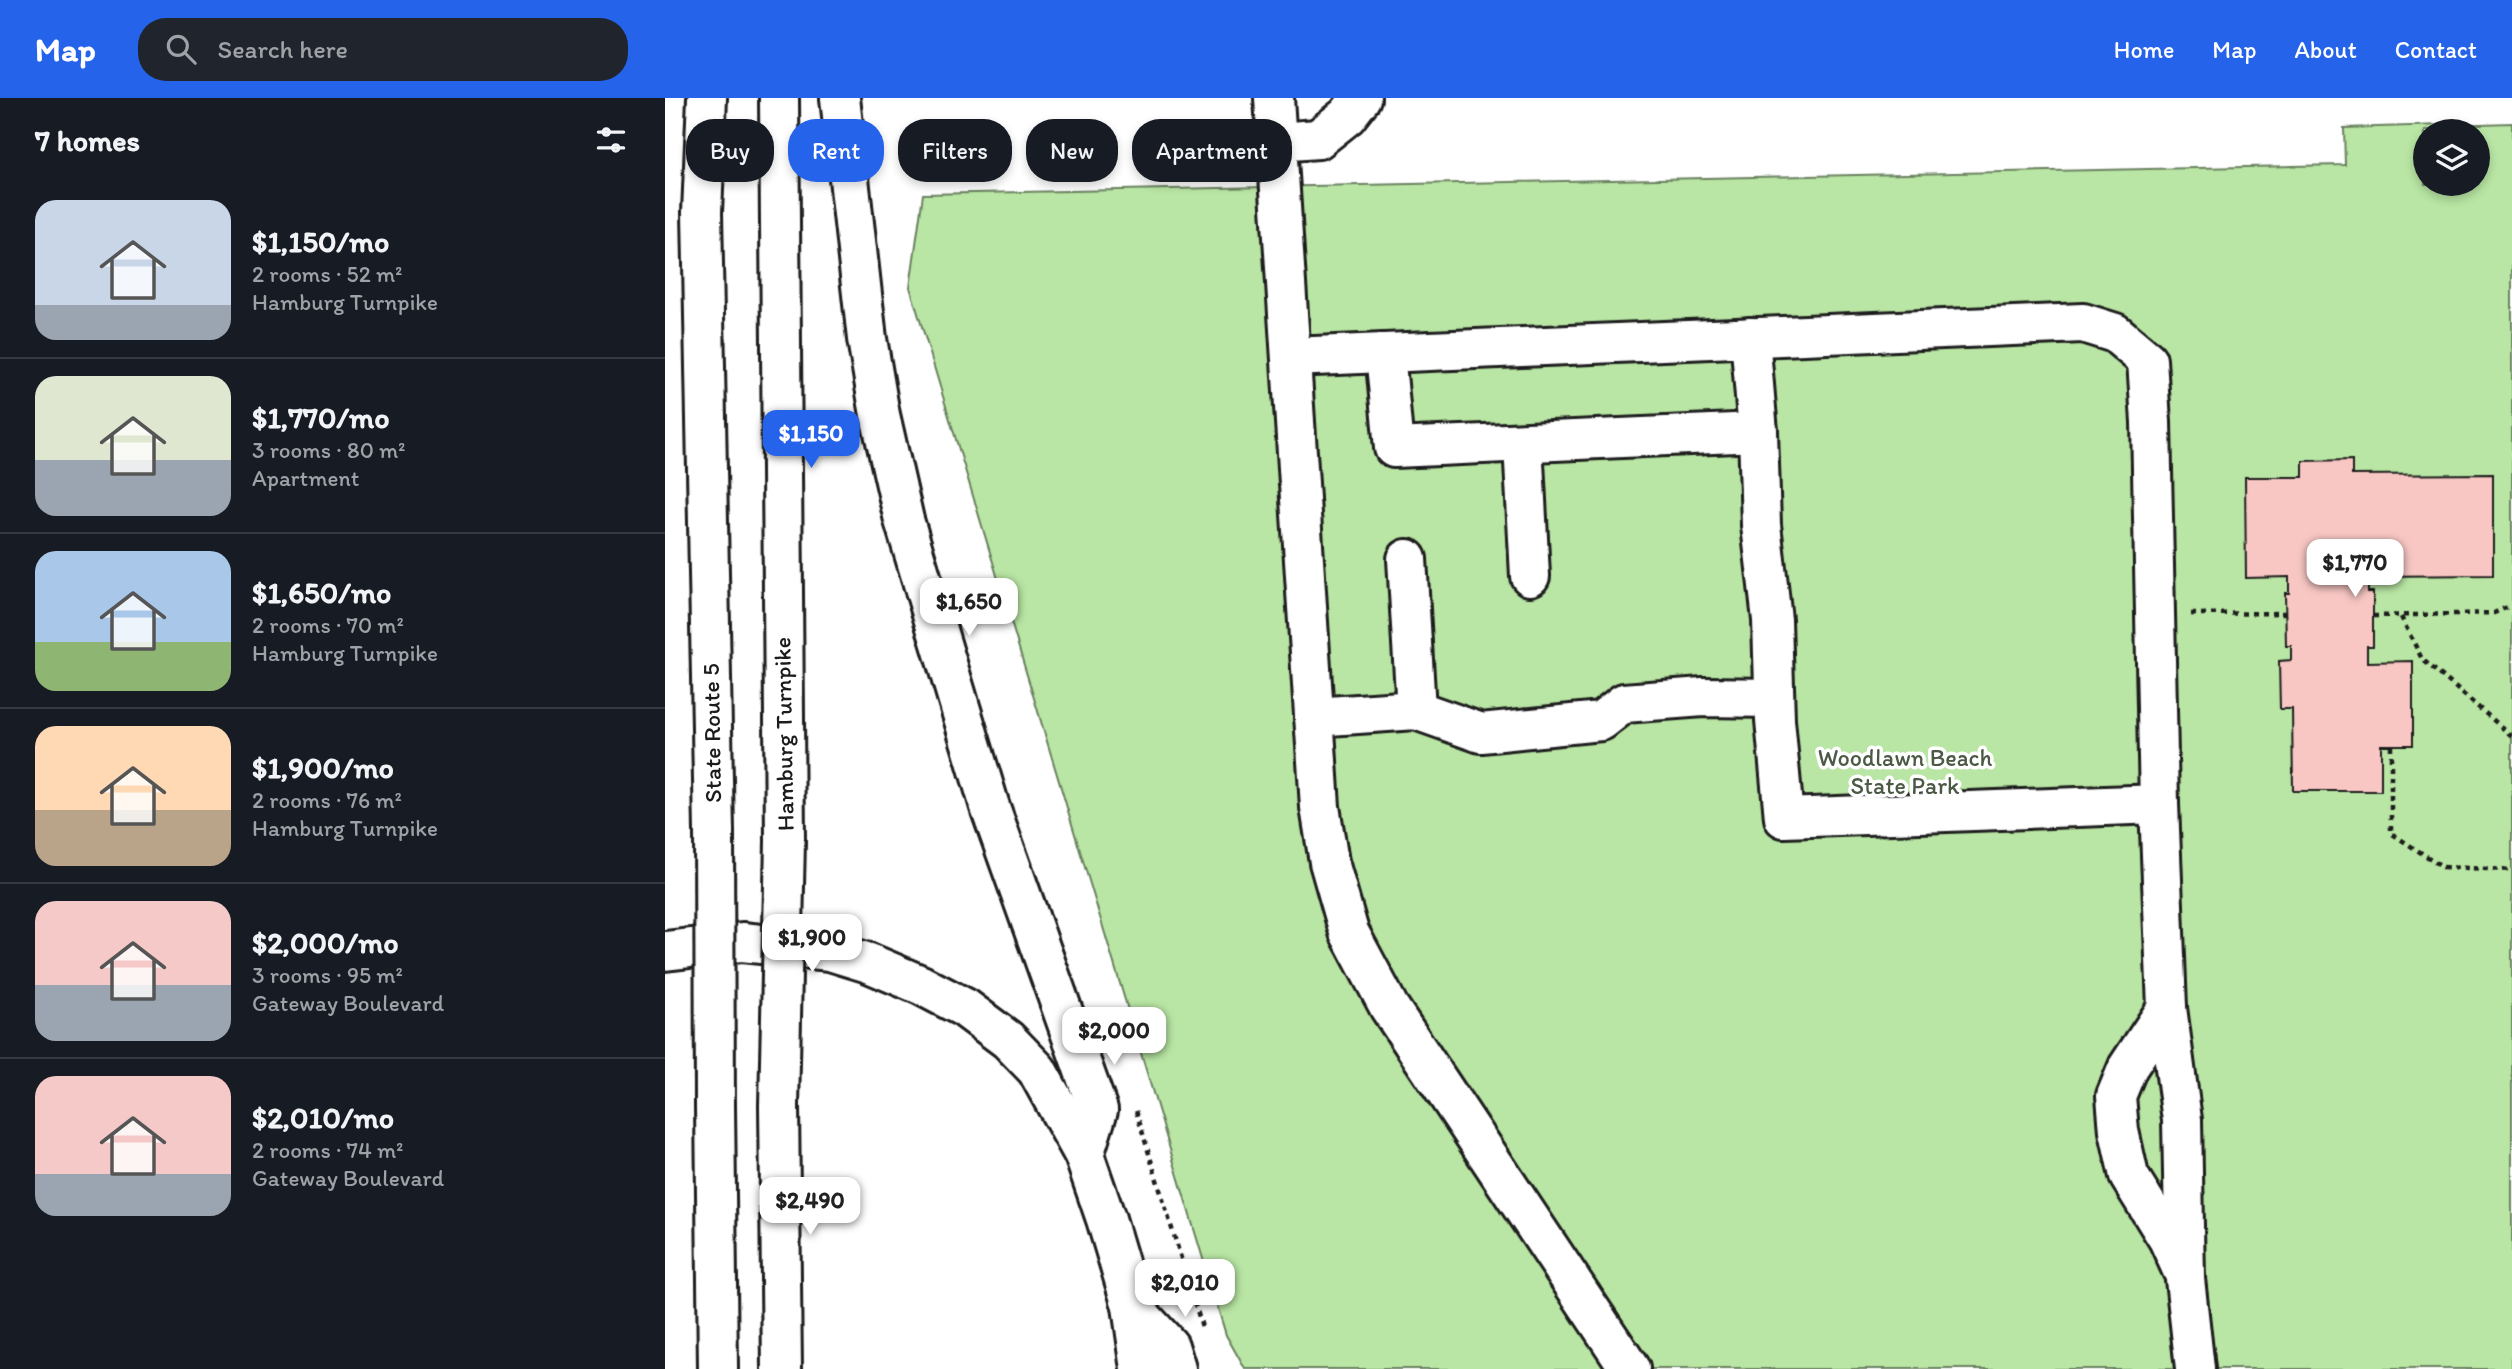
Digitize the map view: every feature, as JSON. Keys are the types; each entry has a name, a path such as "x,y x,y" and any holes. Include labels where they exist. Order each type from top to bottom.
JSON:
{"main road":[{"name":"State Route 5","path":"707,98 702,212 714,832 719,1369"},
{"name":"Hamburg Turnpike","path":"779,98 785,841 779,1106 782,1369"},
{"path":"840,98 865,325 889,454 929,610 990,807 1098,1110 1084,1155"},
{"path":"1274,98 1275,119"},
{"path":"1292,141 1318,139 1347,116 1361,98"},
{"path":"1279,182 1320,807 1329,862 1349,932 1389,1007 1619,1359"},
{"path":"1291,357 2083,323 2115,332 2147,360 2167,1008 2182,1120 2185,1279 2195,1369"},
{"path":"1750,337 1758,432 1761,525 1772,620 1774,698 1784,818 2159,804"},
{"path":"1385,353 1394,448 1758,432"},
{"path":"1523,443 1531,576"},
{"path":"1407,559 1416,710"},
{"path":"1314,718 1416,710 1481,733 1601,721 1624,704 1703,697 1774,698"},
{"path":"665,951 742,942 830,951 869,963 921,985 965,1008 1008,1040 1037,1070 1084,1155 1132,1306 1140,1369"},
{"path":"2167,1008 2128,1067 2116,1096 2119,1131 2129,1176 2168,1239 2185,1279"},
{"path":"1132,1306 1169,1346 1176,1369"}],"path":[{"path":"2373,616 2494,613 2512,605"},
{"path":"2155,613 2285,613"},
{"path":"2401,617 2422,659 2512,736"},
{"path":"2391,745 2391,833 2443,867 2512,870"},
{"path":"1134,1105 1203,1329"}],"green space":[{"name":"Woodlawn Beach State Park","path":"2512,123 2512,1369 1245,1369 1226,1335 910,287 923,194 2345,165 2344,128 2413,126 2413,196 2490,196 2490,124"}],"building":[{"path":"2352,460 2352,475 2493,474 2493,575 2368,576 2368,592 2373,592 2373,646 2367,646 2367,662 2413,661 2413,745 2381,745 2381,791 2293,791 2292,709 2280,709 2279,661 2291,660 2291,646 2286,646 2285,593 2289,593 2289,577 2246,578 2245,477 2303,477 2303,461"}]}
